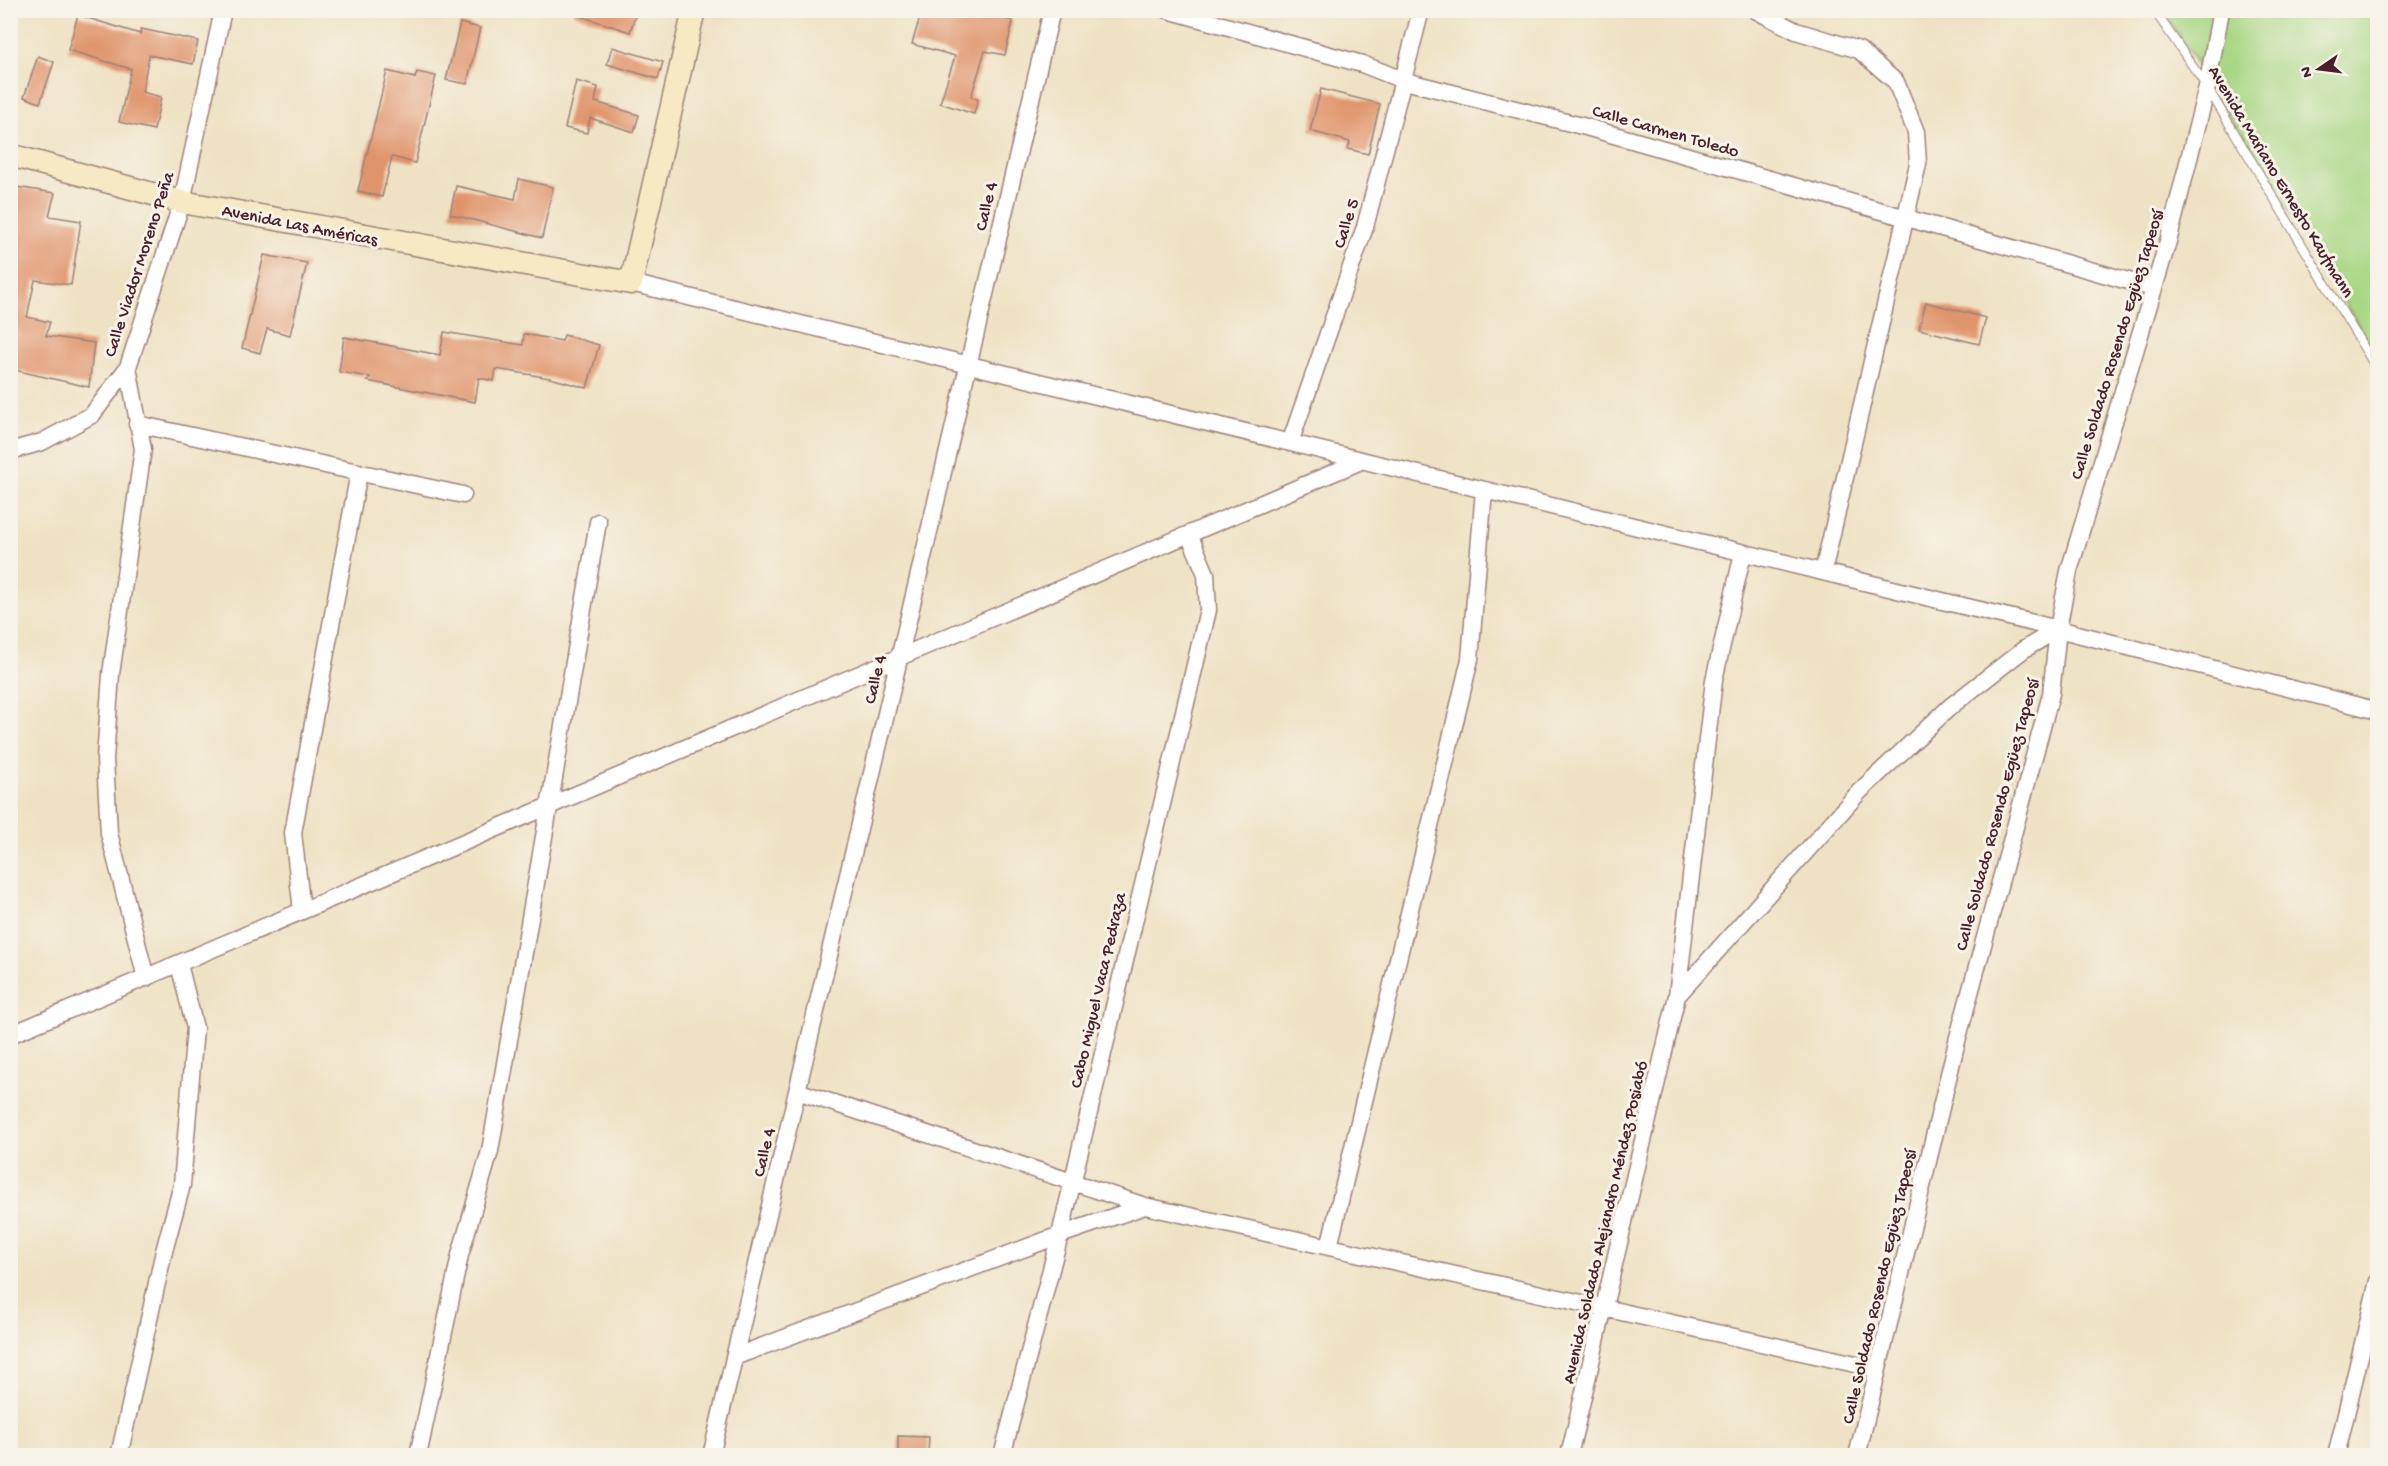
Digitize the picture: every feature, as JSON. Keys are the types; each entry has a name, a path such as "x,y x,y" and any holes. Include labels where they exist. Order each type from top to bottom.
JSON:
{"main road":[{"path":"631,283 694,10"},
{"name":"Avenida Las Américas","path":"10,155 182,202 593,278 631,283"}],"street":[{"name":"Calle Viador Moreno Peña","path":"10,452 42,442 92,415 128,367 182,202 223,10"},
{"name":"Calle 4","path":"711,1455 1052,10"},
{"name":"Calle Carmen Toledo","path":"1168,10 1362,64 1405,81 1586,127 2153,288"},
{"name":"Calle 5","path":"1290,443 1365,227 1405,81 1421,10"},
{"path":"1755,10 1796,31 1859,50 1896,82 1916,132 1918,165 1823,572"},
{"name":"Calle Soldado Rosendo Egüez Tapeosí","path":"1857,1455 1957,1041 2051,694 2058,629 2069,571 2169,238 2207,87 2221,10"},
{"path":"631,283 2058,629 2378,711"},
{"path":"128,367 143,449 111,674 105,759 109,833 146,978"},
{"path":"137,424 463,495"},
{"path":"10,1035 1361,461"},
{"path":"302,911 293,833 359,472"},
{"path":"1329,1248 1470,659 1484,490"},
{"path":"418,1455 460,1255 490,1151 597,522"},
{"name":"Cabo Miguel Vaca Pedraza","path":"1002,1455 1060,1235 1208,610 1206,574 1189,534"},
{"name":"Avenida Soldado Alejandro Méndez Posiabó","path":"1569,1455 1677,996 1714,680 1743,553"},
{"path":"1677,996 1860,791 1951,706 2023,650 2058,629"},
{"path":"119,1455 164,1251 182,1185 195,1028 178,964"},
{"path":"797,1091 1145,1206 1878,1369"},
{"path":"734,1357 1060,1235 1145,1206"},
{"path":"2336,1455 2378,1281"}],"lane":[{"name":"Avenida Mariano Ernesto Kaufmann","path":"2154,10 2207,87 2378,371"}],"green space":[{"path":"2164,11 2377,11 2377,355"}],"building":[{"path":"574,10 637,10 630,32 574,14"},
{"path":"922,10 990,10 988,16 1013,21 1005,55 985,51 971,97 978,99 974,114 940,103 955,56 912,44"},
{"path":"78,15 140,34 141,29 198,41 193,64 149,55 142,92 161,97 154,130 119,122 131,69 68,50"},
{"path":"460,23 480,28 467,84 446,80"},
{"path":"612,47 663,62 658,79 607,64"},
{"path":"38,56 54,62 40,103 24,97"},
{"path":"387,71 415,78 417,72 436,76 415,163 392,157 382,197 358,191"},
{"path":"576,81 598,87 595,102 639,115 634,132 590,118 587,133 565,128"},
{"path":"1321,89 1380,104 1368,154 1348,149 1350,142 1310,131"},
{"path":"519,179 553,187 542,238 450,214 456,186 515,199"},
{"path":"10,186 55,193 49,216 81,221 71,285 35,280 27,317 50,322 46,336 94,343 89,387 14,370 16,360 10,360 10,279 17,251 10,250"},
{"path":"264,255 307,263 290,335 267,329 260,353 242,348"},
{"path":"1926,302 1986,318 1979,344 1919,329"},
{"path":"444,332 523,345 524,334 562,341 564,335 599,345 587,388 550,378 496,369 494,381 479,378 475,402 367,381 370,377 339,372 344,337 440,355"},
{"path":"898,1436 929,1437 928,1455 898,1455"}]}
